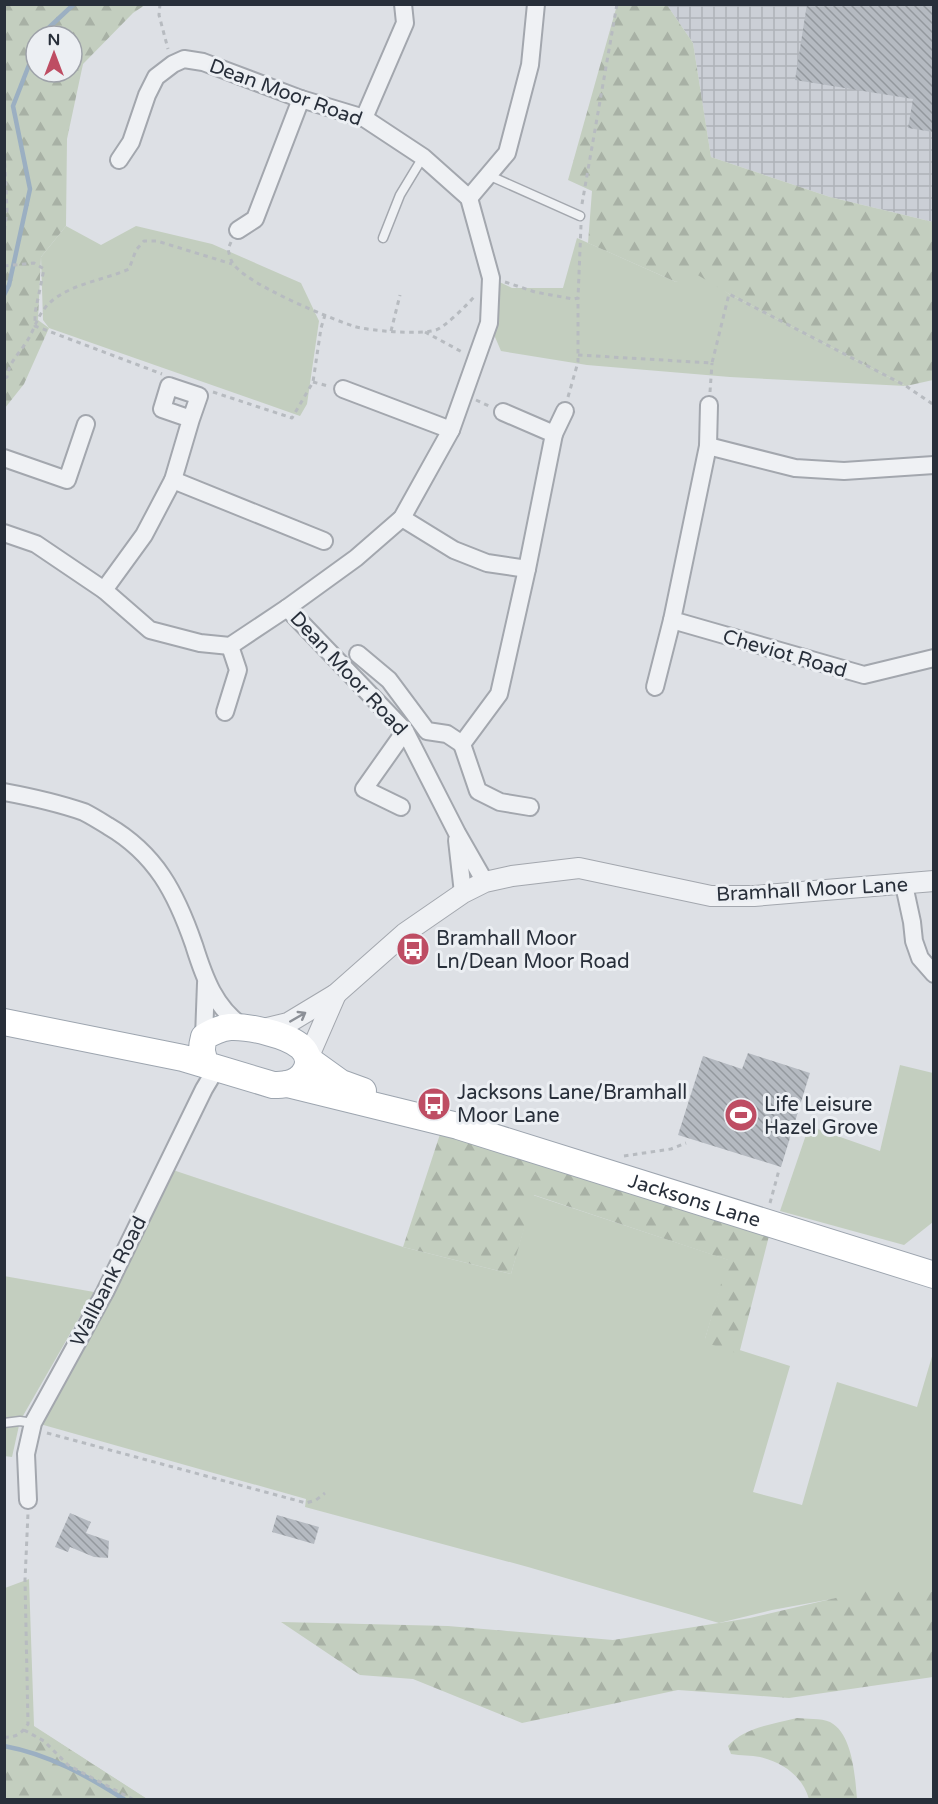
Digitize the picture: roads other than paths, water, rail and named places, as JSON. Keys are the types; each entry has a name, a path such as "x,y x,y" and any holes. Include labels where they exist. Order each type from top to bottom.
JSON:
{"main road":[{"name":"Jacksons Lane","path":"4,1022 145,1050 207,1053 273,1085 287,1084 458,1126"},
{"name":"Jacksons Lane","path":"207,1053 215,1030 230,1027 286,1037 301,1046 309,1058 341,1083 458,1126 933,1275"},
{"path":"287,1084 300,1078 307,1070 309,1058"}],"street":[{"path":"364,118 405,23 403,4"},
{"path":"469,198 507,153 530,65 536,4"},
{"name":"Dean Moor Road","path":"119,160 131,142 156,76 184,59 203,62 301,99 364,118 423,157 469,198 491,278 489,323 451,430 402,518 356,558 287,608 405,731 457,833 485,882"},
{"path":"238,230 255,219 301,99"},
{"path":"344,390 451,430"},
{"path":"655,687 672,620 708,446 709,405"},
{"path":"462,744 499,694 554,434 564,411"},
{"path":"503,412 554,434"},
{"path":"104,590 144,534 173,480 191,419"},
{"path":"4,458 67,480 86,424"},
{"path":"708,446 795,468 844,471 933,465"},
{"path":"173,480 324,541"},
{"path":"402,518 454,550 487,563 527,569"},
{"path":"4,533 36,544 104,590 150,630 200,643 230,646 287,608"},
{"name":"Cheviot Road","path":"672,620 864,675 933,658"},
{"path":"225,712 238,670 230,646"},
{"path":"358,654 389,680 427,730 447,734 462,744 478,791 500,802 530,807"},
{"path":"401,807 364,789 405,731"},
{"path":"4,792 50,801 86,813 120,833 147,856 165,879 183,914 206,982 230,1019 251,1030"},
{"name":"Dean Moor Road","path":"457,833 463,892"},
{"name":"Bramhall Moor Lane","path":"251,1030 288,1023 336,994 405,933 463,892 485,882 512,876 579,868 711,896 754,896 933,881"},
{"path":"904,885 914,941 920,958 933,974"},
{"path":"206,982 207,1053"},
{"name":"Bramhall Moor Lane","path":"309,1058 313,1043 336,994"},
{"name":"Wallbank Road","path":"28,1500 26,1454 32,1425 105,1292 204,1089 207,1053"}],"lane":[{"path":"383,238 400,195 423,157"},
{"path":"488,176 580,216"},
{"path":"4,1423 20,1421 32,1425"}],"waterway":[{"path":"53,24 74,4"},
{"path":"4,295 9,285 30,189 13,106 24,78"},
{"path":"4,1746 52,1760 125,1800"}],"place":[{"name":"Bramhall Moor Ln/Dean Moor Road","path":"413,949"},
{"name":"Jacksons Lane/Bramhall Moor Lane","path":"434,1104"},
{"name":"Life Leisure Hazel Grove","path":"741,1115"}]}
